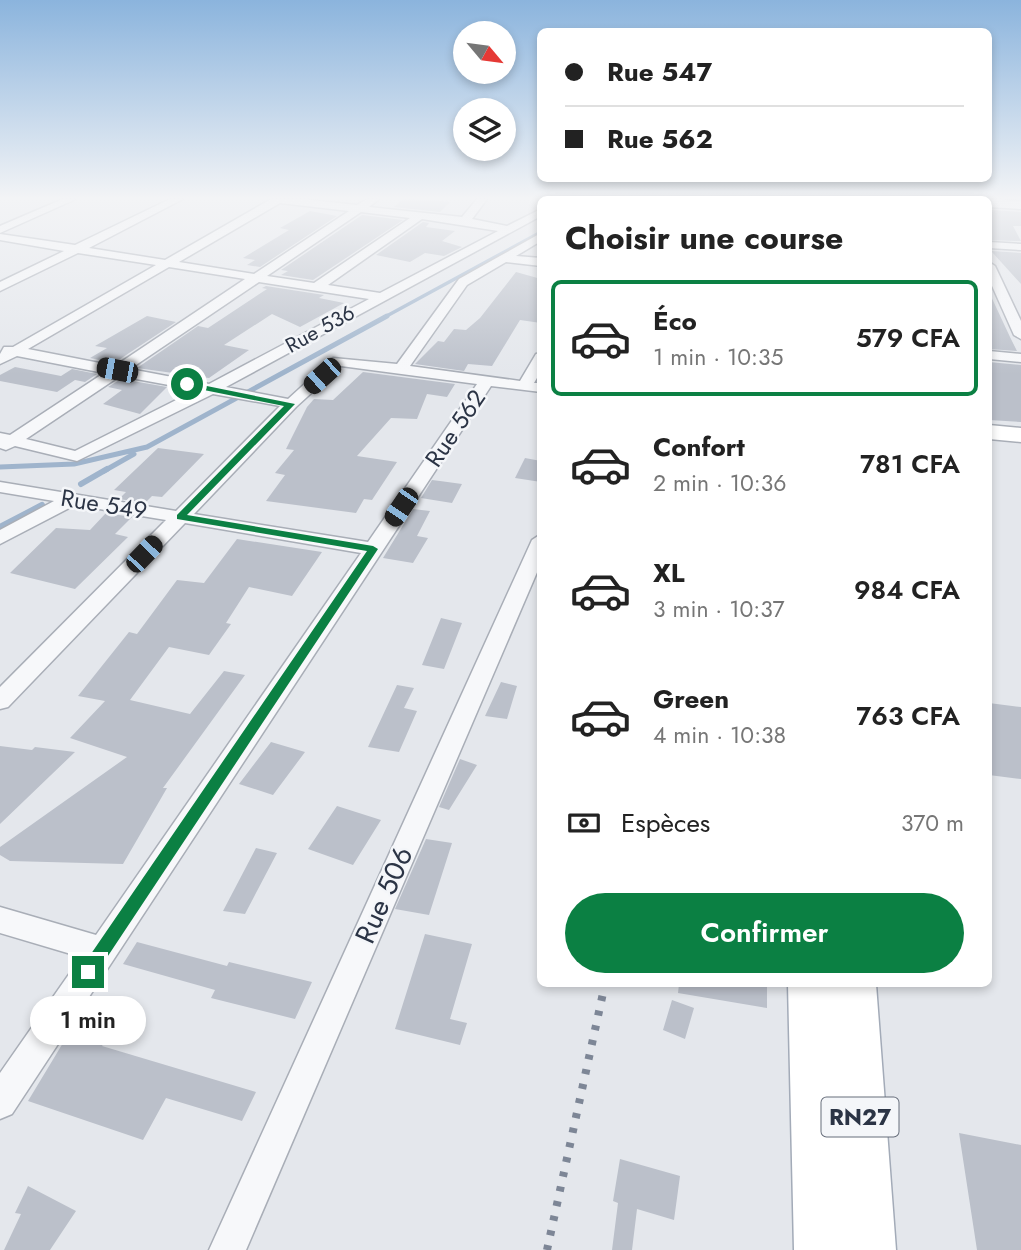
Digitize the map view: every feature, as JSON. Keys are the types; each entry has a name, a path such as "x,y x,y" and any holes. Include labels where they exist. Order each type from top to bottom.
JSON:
{"main road":[{"name":"RN27","path":"811,987 822,1250"},
{"name":"RN27","path":"853,987 868,1250"}],"street":[{"path":"0,288 61,257"},
{"path":"131,257 379,297"},
{"path":"0,360 8,350 178,257"},
{"path":"4,443 286,257"},
{"path":"316,287 362,257"},
{"name":"Rue 536","path":"4,443 77,456 219,391 379,297 454,257"},
{"path":"400,370 463,282 503,258 537,262"},
{"path":"996,294 1021,296"},
{"path":"996,294 1021,335"},
{"path":"8,350 290,404"},
{"path":"992,355 1021,358"},
{"path":"0,701 290,404 338,361 537,388"},
{"path":"525,386 537,364"},
{"name":"Rue 562","path":"0,1102 486,381"},
{"path":"992,432 1021,435"},
{"name":"Rue 549","path":"0,487 373,549"},
{"path":"0,538 72,499"},
{"name":"Rue 506","path":"227,1250 537,549"},
{"path":"0,920 103,950"}],"building":[{"path":"275,257 260,267 247,265 255,260 243,258"},
{"path":"300,257 347,257 313,280 281,275 288,271 281,270"},
{"path":"387,257 418,257 410,262"},
{"path":"997,257 1021,257 1021,284"},
{"path":"516,272 537,278 537,322 520,320 492,366 468,364 464,371 415,364 438,341 444,342 454,329 466,330 480,318"},
{"path":"266,286 324,295 319,298 344,303 300,327 272,314 224,345 249,350 209,378 137,368 198,326 208,328 267,289 262,288"},
{"path":"992,298 1010,337 1017,351 992,349"},
{"path":"147,316 176,322 114,363 90,358 107,348 95,346"},
{"path":"992,362 1021,365 1021,422 992,420"},
{"path":"15,367 61,376 72,369 97,374 85,382 75,380 57,392 0,381 0,375"},
{"path":"363,372 455,384 447,397 427,394 417,419 391,418 357,456 397,462 372,500 364,499 356,513 266,501 285,475 275,473 294,450 286,449 307,407 314,399 333,400"},
{"path":"121,379 167,387 140,414 103,404 122,390 108,387"},
{"path":"158,448 204,454 162,497 152,496 145,503 119,499 126,492 114,490"},
{"path":"525,458 537,460 537,481 515,478"},
{"path":"432,480 462,484 452,503 421,498"},
{"path":"413,509 430,511 417,536 428,538 413,563 383,558"},
{"path":"106,513 132,517 115,534 128,537 75,589 10,573 56,528 90,530"},
{"path":"237,539 322,552 292,596 249,587 226,623 231,624 209,655 169,647 130,700 190,714 224,671 245,675 163,788 167,788 123,864 10,861 0,855 0,847 127,757 70,738 105,701 78,696 129,632 137,634 177,580 204,583"},
{"path":"441,618 462,623 444,669 422,665"},
{"path":"501,682 517,686 507,719 485,716"},
{"path":"397,685 414,688 404,708 417,711 399,752 368,747"},
{"path":"992,703 1021,707 1021,779 992,775"},
{"path":"271,742 305,752 273,795 239,784"},
{"path":"0,746 75,752 0,824"},
{"path":"460,759 477,765 449,810 439,807"},
{"path":"337,806 381,820 353,865 308,849"},
{"path":"426,839 452,843 429,915 395,909"},
{"path":"256,848 277,853 245,914 223,911"},
{"path":"425,934 472,944 450,1019 467,1023 460,1045 395,1029"},
{"path":"137,942 227,966 229,962 312,982 295,1019 211,998 215,990 123,964"},
{"path":"679,987 767,987 767,1008 678,993"},
{"path":"672,1000 694,1008 685,1039 663,1030"},
{"path":"72,1028 106,1040 102,1046 256,1092 242,1121 166,1098 143,1140 28,1101"},
{"path":"959,1133 1021,1145 1021,1250 977,1250"},
{"path":"620,1159 680,1176 674,1220 637,1209 632,1250 612,1250 618,1203 613,1201"},
{"path":"28,1186 76,1211 50,1250 4,1250 21,1214 15,1213"}],"waterway":[{"path":"383,318 494,257"},
{"path":"0,467 74,464 147,447 387,316"},
{"path":"104,471 134,454"},
{"path":"81,484 107,469"},
{"path":"0,527 42,505"}],"railway":[{"path":"547,1250 604,987"}],"route":[{"path":"88,972 373,549 180,517 290,404 187,384"}]}
